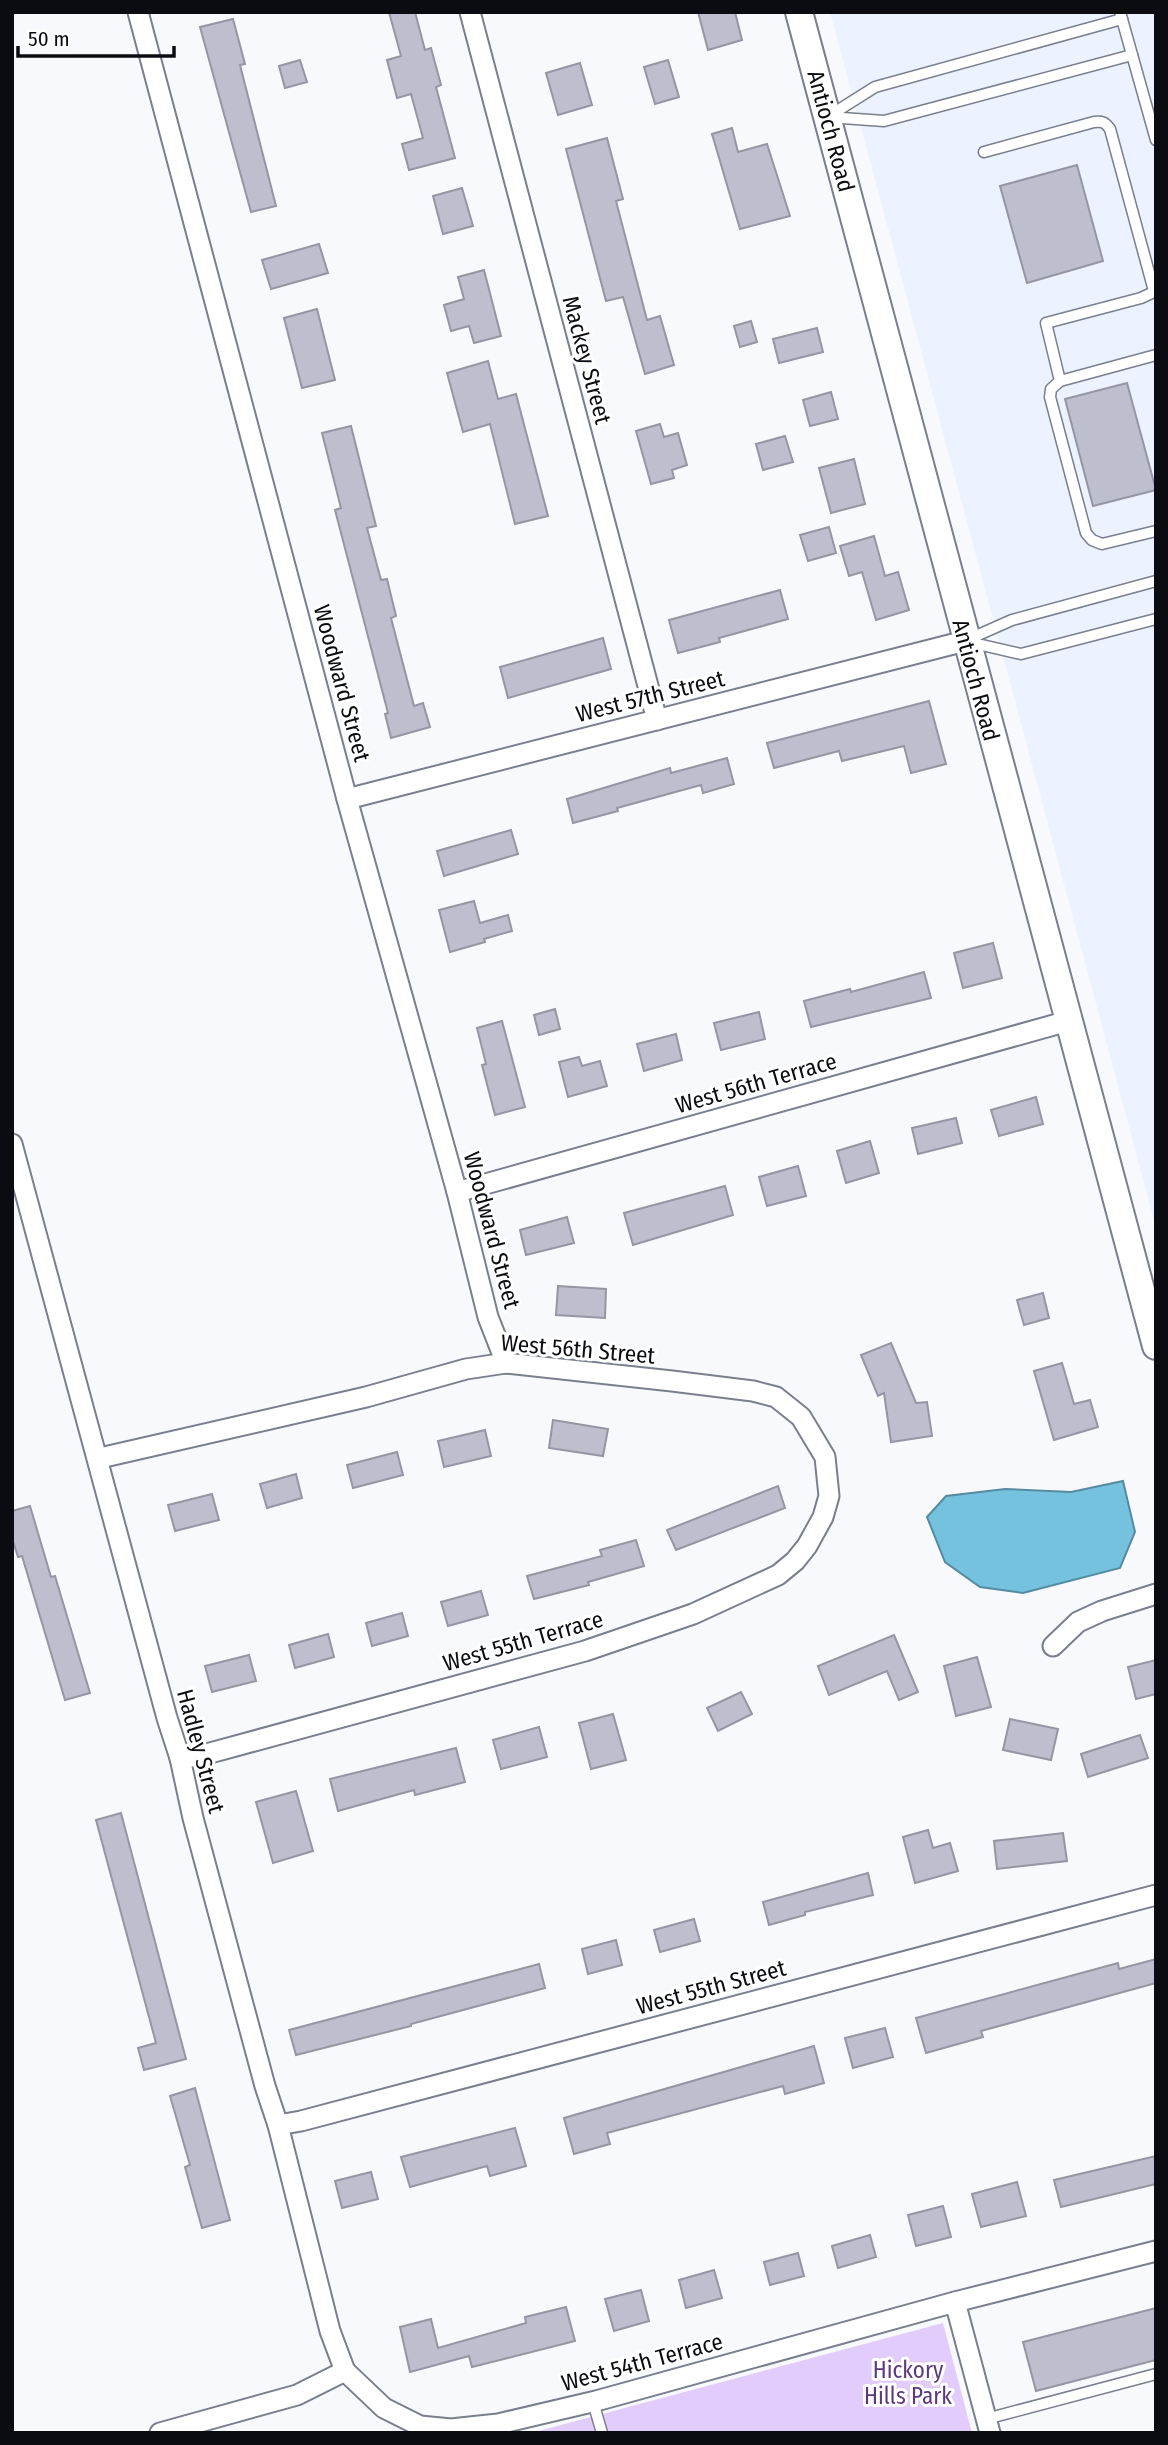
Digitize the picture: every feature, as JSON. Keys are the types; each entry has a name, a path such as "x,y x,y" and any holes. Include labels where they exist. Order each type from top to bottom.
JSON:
{"main road":[{"name":"Antioch Road","path":"799,12 965,641 1156,1346"}],"street":[{"name":"Woodward Street","path":"138,12 347,799 457,1192 488,1317 506,1363"},
{"name":"Mackey Street","path":"470,12 657,720"},
{"name":"West 57th Street","path":"347,799 965,641"},
{"name":"West 56th Terrace","path":"457,1192 1068,1021"},
{"name":"Hadley Street","path":"12,1143 84,1409 100,1458 167,1718 180,1758 196,1831 278,2125 330,2331 345,2371"},
{"name":"West 56th Street","path":"100,1458 366,1397 466,1368 506,1363 739,1389 776,1397 802,1417 814,1436 825,1457 830,1496"},
{"name":"West 55th Terrace","path":"180,1758 199,1756 585,1651 693,1614 778,1575 795,1561 822,1517 830,1496"},
{"path":"1053,1646 1078,1622 1102,1611 1156,1594"},
{"name":"West 55th Street","path":"278,2125 301,2122 1156,1895"},
{"name":"West 54th Terrace","path":"345,2371 363,2391 384,2408 420,2426 451,2429 498,2424 593,2402 955,2302 1156,2251"},
{"path":"955,2302 988,2426"},
{"path":"160,2433 297,2395 345,2371"}],"lane":[{"path":"828,117 875,87 1121,16 1156,140"},
{"path":"828,117 884,121 1132,55"},
{"path":"984,152 1094,122 1102,121 1110,129 1155,291 1141,298 1046,323 1060,381"},
{"path":"1156,355 1060,381 1051,389 1050,397 1086,533 1092,540 1102,544 1156,531"},
{"path":"965,641 1012,620 1156,581"},
{"path":"965,641 1021,654 1156,619"},
{"path":"988,2426 1156,2374"},
{"path":"593,2402 602,2433"}],"shaded area":[{"path":"830,12 1156,12 1156,1228 1011,686"}],"green space":[{"name":"Hickory Hills Park","path":"943,2323 972,2433 531,2433"}],"water":[{"path":"1123,1481 1135,1532 1120,1568 1023,1593 980,1587 945,1562 927,1517 946,1496 1005,1489 1071,1492"}],"building":[{"path":"389,12 415,12 425,50 431,48 441,85 436,87 455,158 409,170 402,144 423,138 411,94 397,98 387,60 401,56"},
{"path":"698,12 735,12 742,40 708,50"},
{"path":"233,19 245,64 240,65 276,206 251,212 200,27"},
{"path":"300,60 307,82 285,88 279,66"},
{"path":"668,60 679,97 655,104 644,67"},
{"path":"580,63 592,105 558,115 546,73"},
{"path":"732,128 738,152 767,144 790,216 740,229 712,134"},
{"path":"607,138 623,199 616,201 647,320 660,316 674,365 645,374 623,297 606,301 566,149"},
{"path":"1077,165 1103,261 1027,283 1000,186"},
{"path":"462,188 473,226 443,234 433,196"},
{"path":"319,244 328,273 271,289 262,260"},
{"path":"484,270 501,336 474,343 469,326 451,331 444,305 464,299 458,277"},
{"path":"317,309 335,380 302,388 284,318"},
{"path":"751,321 757,342 740,347 734,326"},
{"path":"817,328 823,352 779,363 773,339"},
{"path":"488,361 498,399 516,394 548,516 515,524 490,424 463,432 447,373"},
{"path":"1127,383 1156,490 1093,506 1065,399"},
{"path":"831,392 838,419 810,426 803,400"},
{"path":"660,424 664,437 678,433 687,465 672,470 674,478 651,484 636,431"},
{"path":"351,426 376,526 367,528 381,580 387,579 396,616 391,618 414,706 423,703 430,727 391,738 385,714 388,713 335,510 341,508 322,433"},
{"path":"785,436 793,462 763,470 756,444"},
{"path":"854,459 865,504 831,513 819,468"},
{"path":"829,527 836,553 808,561 800,535"},
{"path":"874,536 885,576 898,572 909,610 876,620 862,572 849,576 840,546"},
{"path":"780,590 788,619 719,638 720,642 678,653 669,620"},
{"path":"603,638 611,669 508,698 500,667"},
{"path":"929,701 946,764 911,773 904,746 842,761 839,751 774,768 767,743"},
{"path":"727,758 734,784 703,793 701,785 573,823 567,799 670,768 671,773"},
{"path":"511,830 518,854 444,876 437,851"},
{"path":"474,901 480,923 508,915 512,931 450,952 439,910"},
{"path":"993,943 1002,978 963,988 954,953"},
{"path":"924,972 931,998 811,1027 804,1001 850,989 851,992"},
{"path":"555,1009 560,1029 539,1035 534,1015"},
{"path":"759,1012 765,1039 721,1050 714,1023"},
{"path":"502,1021 525,1107 495,1115 482,1065 486,1064 477,1028"},
{"path":"676,1034 682,1060 644,1071 637,1044"},
{"path":"579,1057 582,1066 600,1061 607,1086 568,1097 559,1062"},
{"path":"1036,1097 1043,1124 999,1136 991,1110"},
{"path":"956,1118 962,1143 918,1154 912,1128"},
{"path":"870,1141 879,1173 846,1183 837,1151"},
{"path":"798,1166 806,1196 767,1206 759,1177"},
{"path":"725,1186 733,1215 633,1245 624,1213"},
{"path":"567,1217 574,1243 526,1255 520,1230"},
{"path":"558,1286 606,1289 605,1318 556,1315"},
{"path":"1043,1293 1049,1318 1024,1325 1017,1300"},
{"path":"891,1343 916,1403 927,1402 932,1436 891,1442 884,1393 878,1396 861,1355"},
{"path":"1062,1363 1074,1404 1090,1400 1098,1427 1054,1440 1034,1371"},
{"path":"553,1420 608,1429 603,1456 549,1448"},
{"path":"485,1430 491,1456 444,1467 438,1441"},
{"path":"397,1452 403,1475 353,1488 347,1465"},
{"path":"296,1474 302,1498 267,1508 260,1484"},
{"path":"778,1486 785,1508 676,1550 667,1530"},
{"path":"212,1494 219,1520 175,1531 168,1505"},
{"path":"30,1506 51,1577 55,1576 90,1693 65,1700 22,1556 18,1557 12,1538 12,1511"},
{"path":"636,1540 644,1566 588,1582 589,1585 534,1599 527,1576 602,1556 600,1550"},
{"path":"481,1591 488,1615 448,1626 441,1602"},
{"path":"402,1613 408,1636 372,1646 366,1623"},
{"path":"328,1634 334,1657 295,1668 289,1645"},
{"path":"894,1635 918,1692 899,1700 887,1671 829,1695 818,1666"},
{"path":"249,1655 256,1681 212,1692 205,1666"},
{"path":"977,1657 991,1707 956,1716 944,1666"},
{"path":"1156,1660 1156,1694 1136,1699 1128,1667"},
{"path":"741,1692 752,1714 718,1731 707,1708"},
{"path":"613,1714 626,1760 591,1769 579,1723"},
{"path":"1010,1719 1058,1729 1051,1760 1003,1750"},
{"path":"539,1727 547,1757 501,1769 493,1740"},
{"path":"1140,1735 1148,1758 1088,1777 1081,1754"},
{"path":"456,1748 465,1782 415,1795 414,1790 338,1811 330,1779"},
{"path":"296,1791 313,1851 273,1863 256,1802"},
{"path":"121,1813 186,2059 144,2070 138,2048 156,2043 96,1820"},
{"path":"928,1830 933,1848 950,1843 958,1871 915,1883 903,1837"},
{"path":"1063,1833 1067,1861 997,1869 994,1841"},
{"path":"868,1873 873,1895 805,1912 805,1915 769,1925 763,1902"},
{"path":"694,1919 700,1941 660,1952 654,1930"},
{"path":"616,1940 622,1965 588,1974 582,1949"},
{"path":"1156,1959 1156,1983 981,2031 983,2037 926,2053 916,2018 1118,1963 1119,1969"},
{"path":"539,1964 545,1988 296,2055 289,2030"},
{"path":"885,2028 893,2057 853,2068 845,2038"},
{"path":"814,2046 824,2083 785,2094 783,2086 607,2133 610,2144 574,2154 564,2118"},
{"path":"195,2088 230,2220 202,2228 185,2167 190,2165 170,2096"},
{"path":"515,2128 526,2166 490,2176 487,2166 410,2187 401,2157"},
{"path":"1156,2156 1156,2184 1061,2207 1054,2180"},
{"path":"371,2172 378,2199 342,2208 335,2181"},
{"path":"1017,2182 1026,2216 981,2227 972,2194"},
{"path":"943,2206 951,2237 916,2246 908,2215"},
{"path":"870,2235 876,2257 838,2268 832,2246"},
{"path":"798,2253 804,2276 770,2285 764,2262"},
{"path":"714,2270 722,2298 686,2308 679,2280"},
{"path":"641,2290 649,2321 614,2331 605,2299"},
{"path":"566,2307 575,2341 472,2367 469,2356 410,2372 400,2327 431,2319 438,2348 526,2323 525,2317"},
{"path":"1156,2308 1156,2360 1036,2391 1023,2342"}]}
